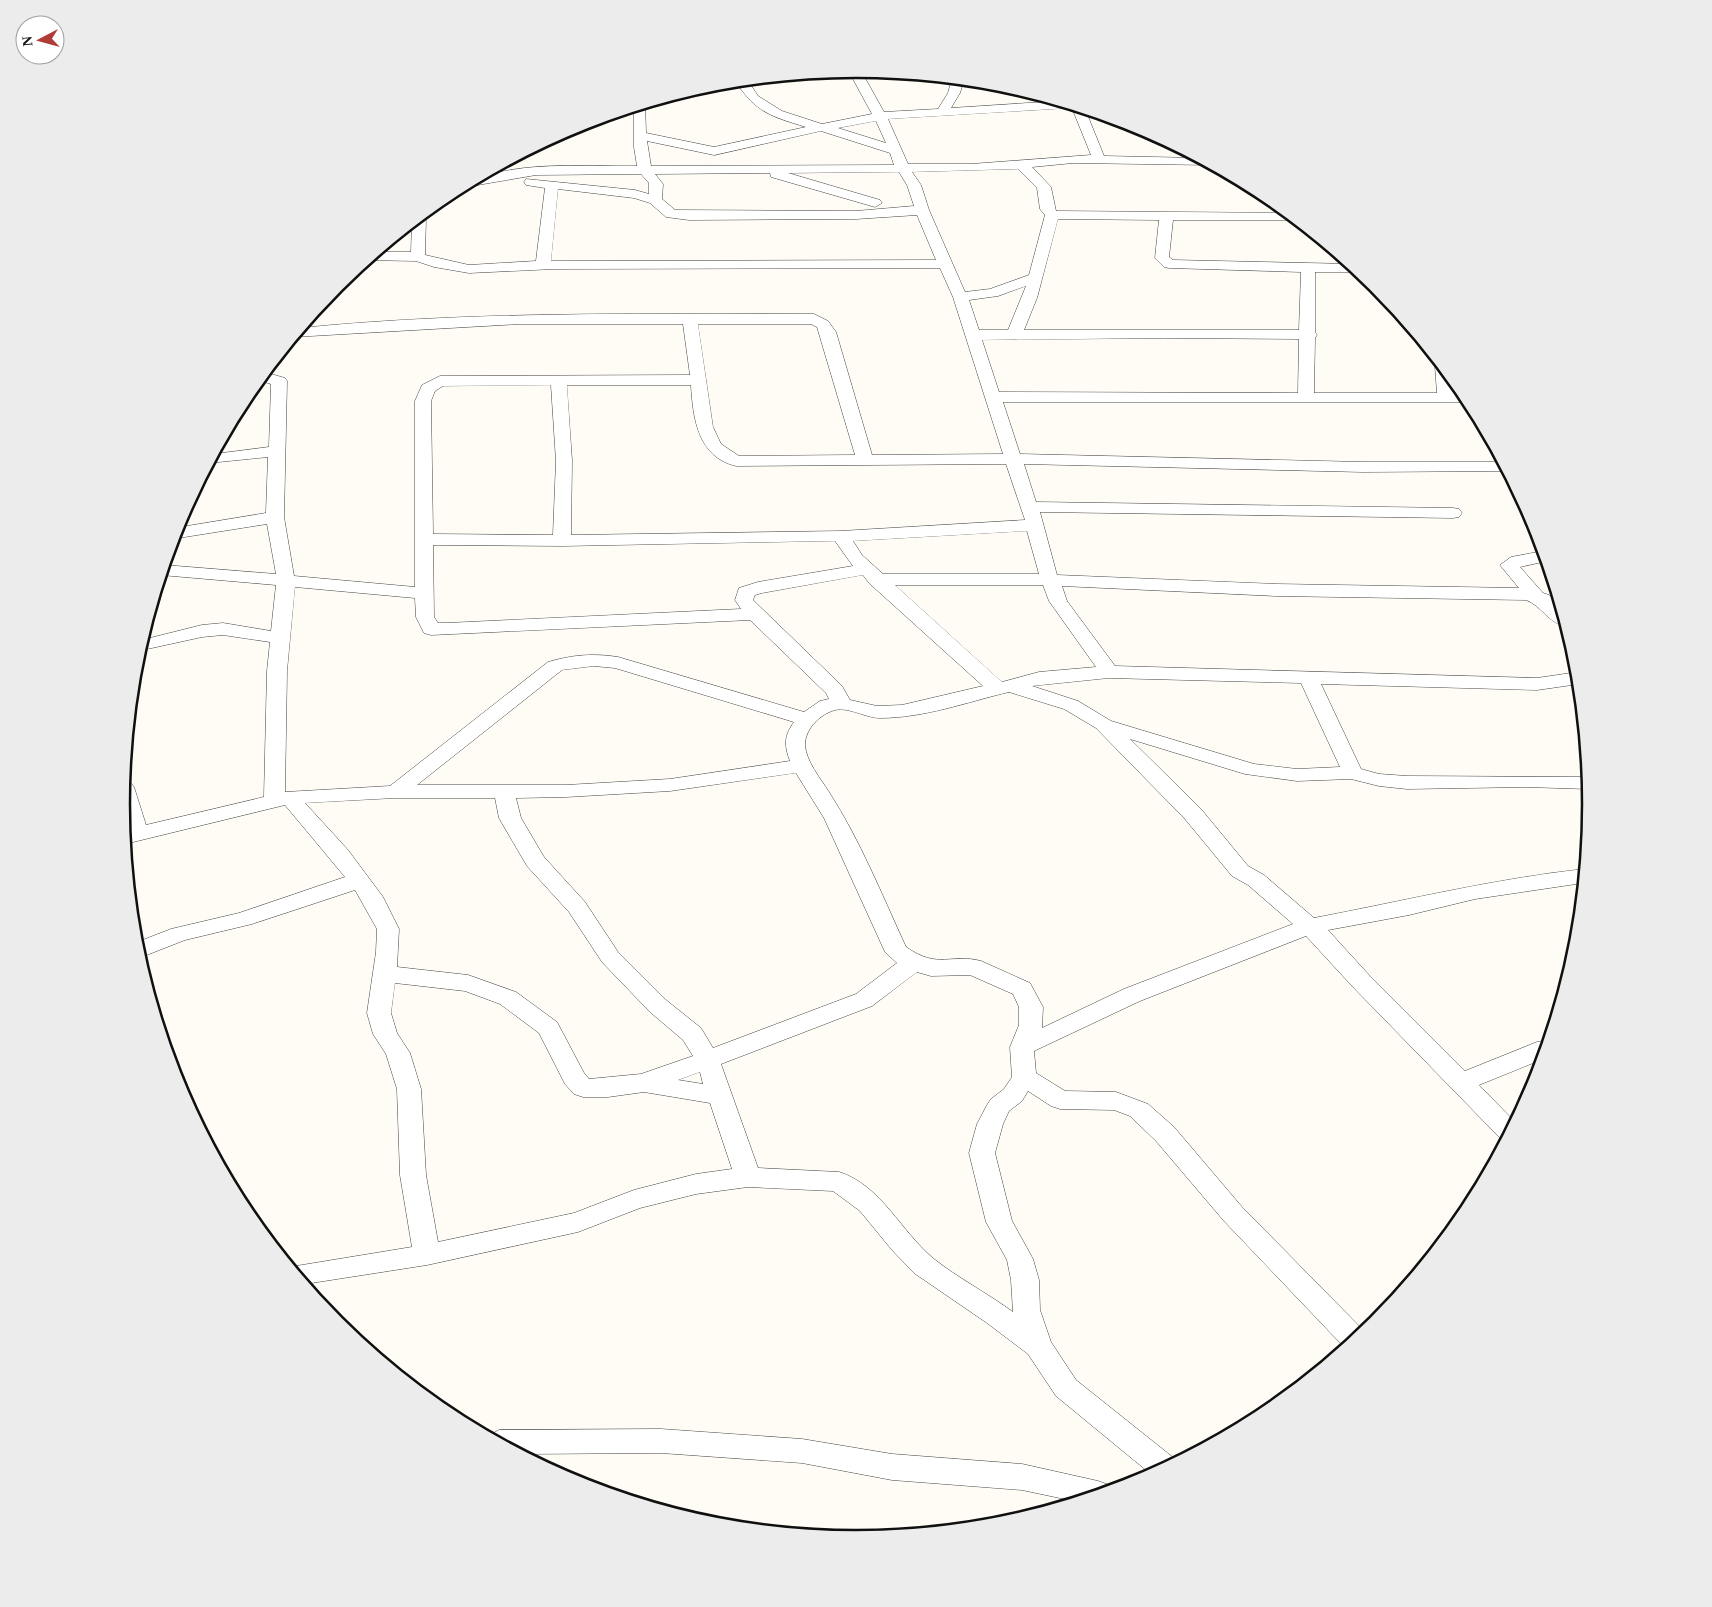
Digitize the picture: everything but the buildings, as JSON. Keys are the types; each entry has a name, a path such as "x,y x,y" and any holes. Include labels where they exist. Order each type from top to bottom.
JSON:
{"street":[{"path":"859,78 880,116 902,167 914,185 922,210 960,297 1014,459 1058,601 1109,672"},
{"path":"942,112 954,93 956,85"},
{"path":"745,86 754,99 778,114 895,150"},
{"path":"640,136 714,152 750,142 880,116 1054,105"},
{"path":"640,111 640,136 645,170 655,180 658,190 655,200"},
{"path":"1081,113 1099,159"},
{"path":"1044,187 1053,183 1073,159"},
{"path":"488,178 516,173 1022,165 1073,159 1195,162"},
{"path":"515,163 516,173"},
{"path":"1022,165 1044,187 1047,210 1052,215 1281,216"},
{"path":"761,168 875,203"},
{"path":"493,177 635,194 655,200 671,214 689,216 856,215 922,210"},
{"path":"543,265 552,184"},
{"path":"1014,334 1030,298 1052,215"},
{"path":"1166,216 1162,258 1169,264 1347,269"},
{"path":"418,257 419,225"},
{"path":"379,256 397,255 418,257 434,263 469,269 498,266 676,263 764,265 945,264"},
{"path":"1306,398 1308,269"},
{"path":"960,297 993,293 1034,278"},
{"path":"304,332 357,327 500,320 814,319 823,324 828,332 864,459"},
{"path":"690,320 699,380 703,425 714,448 724,457 736,461 1014,459 1363,467 1499,467"},
{"path":"973,336 1014,334 1308,334"},
{"path":"268,378 280,381 281,396 276,451 276,517 286,582 279,638 282,799"},
{"path":"1444,379 1446,398"},
{"path":"559,380 564,460 562,541"},
{"path":"699,380 440,381 428,388 423,401 425,617 431,629 755,614"},
{"path":"994,397 1459,398"},
{"path":"217,459 276,451"},
{"path":"1029,507 1453,513"},
{"path":"183,533 276,517"},
{"path":"425,540 562,541 841,536 1035,525"},
{"path":"841,536 855,558 871,574 1002,687 1071,705 1103,724 1252,770 1297,775 1353,773 1368,779 1426,782 1547,780 1581,782"},
{"path":"1538,557 1517,561 1509,565 1535,595 1556,612"},
{"path":"169,571 425,593"},
{"path":"835,705 835,690 755,614 744,600 746,592 758,588 871,574 1276,590 1440,591 1535,595"},
{"path":"148,644 202,631 222,629 279,638"},
{"path":"395,792 555,666 576,659 596,659 618,663 807,719"},
{"path":"1159,1463 1066,1388 1038,1346 1026,1310 1025,1280 1020,1259 999,1222 982,1153 990,1124 1000,1105 1013,1095 1024,1077 1022,1048 1031,1026 1032,1006 1022,989 973,967 931,968 913,963 897,952 835,818 802,766 795,746 796,732 807,719 835,705 877,712 902,710 945,702 1002,687 1073,674 1109,672 1537,684 1571,679"},
{"path":"1071,705 1066,685 1073,674"},
{"path":"1308,677 1353,773"},
{"path":"1103,724 1193,814 1240,871 1256,880 1309,926 1506,1128"},
{"path":"131,835 282,799 395,792 566,791 670,785 802,766"},
{"path":"504,792 510,818 535,861 577,907 610,957 632,977 658,1006 692,1034 707,1058 718,1095 748,1177"},
{"path":"282,799 300,811 340,855 372,897 388,928 388,952 380,1013 385,1034 398,1052 409,1089 413,1175 428,1255"},
{"path":"1022,1048 1132,995 1309,926 1409,908 1475,892 1578,877"},
{"path":"145,948 180,934 276,909 358,881"},
{"path":"384,975 468,983 508,998 548,1028 574,1078 583,1088 608,1088 643,1083 707,1058 779,1034 864,1000 913,963"},
{"path":"1461,1083 1538,1051"},
{"path":"1024,1077 1060,1100 1086,1102 1116,1101 1139,1110 1165,1134 1233,1214 1350,1335"},
{"path":"643,1083 718,1095"},
{"path":"304,1274 428,1255 578,1222 634,1200 696,1184 748,1177 839,1182 869,1204 901,1243 924,1266 997,1315 1038,1346"},
{"path":"511,1442 661,1441 802,1451 892,1467 1022,1478 1087,1492"}]}
